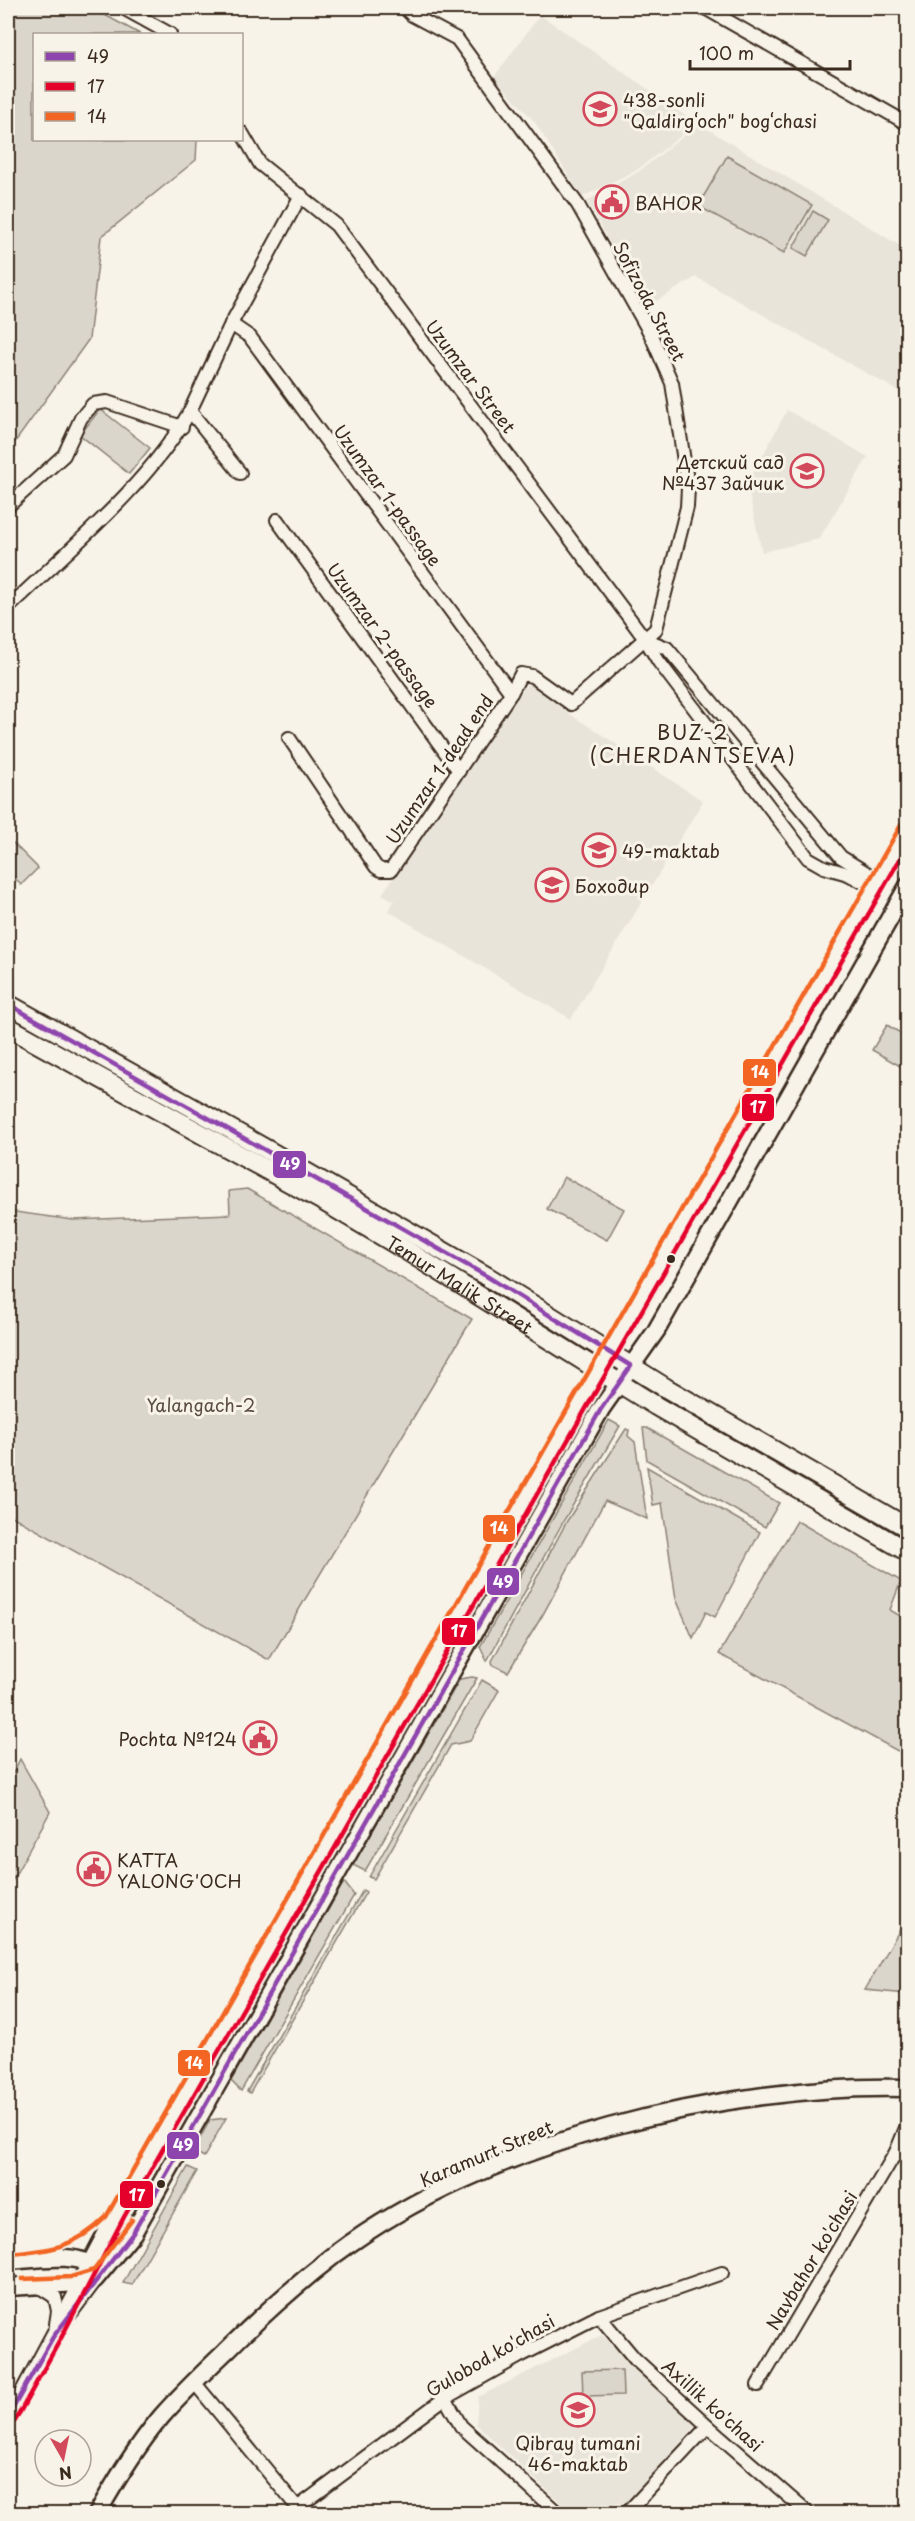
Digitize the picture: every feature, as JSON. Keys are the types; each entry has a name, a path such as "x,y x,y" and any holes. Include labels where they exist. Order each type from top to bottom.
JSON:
{"highway":[{"name":"Temur Malik Street","path":"8,1005 488,1276 631,1366 908,1528"},
{"name":"Temur Malik Street","path":"8,1027 343,1213 599,1371 908,1552"}],"main road":[{"path":"8,2288 80,2283 112,2222 908,829"},
{"path":"8,2261 112,2259 133,2233 601,1409 656,1331 908,886"},
{"path":"807,1007 831,1022"},
{"path":"750,1107 775,1121"},
{"path":"496,1550 515,1560"},
{"name":"Karamurt Street","path":"103,2514 144,2447 196,2384 240,2337 338,2253 397,2214 453,2184 577,2137 674,2111 822,2090 908,2090"},
{"name":"Karamurt Street","path":"97,2514 140,2445 162,2416 196,2384"}],"street":[{"path":"123,8 168,33"},
{"name":"Sofizoda Street","path":"405,8 412,15 457,39 578,205 650,333 672,383 688,487 687,507 656,629 645,639"},
{"path":"705,8 908,124"},
{"name":"Uzumzаr Street","path":"243,135 250,151 271,175 301,195 336,225 645,639 659,662 808,858 824,867 876,884"},
{"path":"8,608 121,499 182,427 231,324 301,195"},
{"name":"Uzumzаr 1-passage","path":"231,324 250,337 512,693"},
{"path":"8,506 64,455 81,418 93,404 107,402 182,427"},
{"path":"190,411 240,473"},
{"name":"Uzumzаr 2-passage","path":"277,520 459,771"},
{"name":"Uzumzаr Street","path":"645,639 667,648 841,857 876,884"},
{"name":"Uzumzаr 1-dead end","path":"289,738 376,867 381,870 393,868 512,693 521,674 527,673 571,704 645,639"},
{"name":"Navbahor ko'chasi","path":"758,2385 896,2152 908,2123"},
{"path":"896,2152 908,2158"},
{"path":"8,2417 53,2337 92,2260"},
{"name":"Gulobod ko'chasi","path":"299,2511 445,2398 520,2356 599,2316 722,2273"},
{"path":"53,2337 80,2283"},
{"path":"37,2286 51,2293 58,2304 58,2319 53,2337"},
{"name":"Axillik ko'chasi","path":"599,2316 635,2359 809,2514"},
{"path":"196,2384 299,2511"},
{"path":"445,2398 461,2426 559,2514"},
{"path":"626,2514 708,2426"}],"shaded area":[{"name":"438-sonli \"Qaldirg‘och\" bog‘chasi","path":"540,15 696,124 637,170 582,197 534,121 494,77"},
{"path":"699,124 907,250 907,396 696,277 645,308 587,201 638,172"},
{"name":"Детский сад №437 Зайчик","path":"787,410 868,457 819,539 762,552 747,485"},
{"name":"49-maktab","path":"528,683 570,714 703,801 571,1019 388,911 394,901 382,894"},
{"name":"Qibray tumani 46-maktab","path":"602,2335 695,2426 627,2503 565,2507 476,2424 478,2397"}],"green space":[{"path":"8,8 92,8 138,33 33,33 33,141 197,141 196,160 101,237 89,339 8,452"},
{"path":"727,156 812,205 784,253 698,206"},
{"path":"813,211 828,220 807,256 793,248"},
{"path":"100,409 150,448 129,474 80,435"},
{"path":"10,840 38,868 21,885 8,870 8,842"},
{"path":"887,1025 907,1037 907,1070 872,1050"},
{"path":"564,1177 624,1209 607,1240 547,1209"},
{"name":"Yalangach-2","path":"247,1189 472,1319 269,1660 8,1514 8,1211 73,1220 230,1214 229,1191"},
{"path":"609,1420 620,1426 564,1520 487,1661 480,1647"},
{"path":"643,1428 647,1428 779,1503 765,1527 647,1460"},
{"path":"626,1429 629,1430 628,1436 635,1442 647,1519 605,1501 542,1616 508,1672 493,1665 492,1661 567,1521"},
{"path":"647,1467 760,1532 715,1617 706,1612 693,1638 676,1599 662,1503 653,1505"},
{"path":"797,1521 901,1581 890,1610 907,1620 907,1756 719,1654"},
{"path":"477,1678 365,1871 353,1865 460,1679"},
{"path":"482,1680 499,1690 470,1741 451,1745 374,1879 369,1877"},
{"path":"20,1759 50,1812 8,1888 8,1783"},
{"path":"344,1882 354,1895 241,2091 231,2081"},
{"path":"363,1890 366,1892 250,2093 247,2091"},
{"path":"907,1917 907,1994 865,1990"},
{"path":"226,2118 204,2157 193,2151 210,2120"},
{"path":"188,2167 197,2171 132,2285 123,2283"},
{"path":"622,2370 623,2395 583,2396 582,2371"}],"transit line":[{"name":"14","path":"8,2254 49,2249 72,2242 106,2217 901,825"},
{"name":"17","path":"15,2421 124,2217 908,845"},
{"name":"49","path":"8,1004 488,1277 631,1366 601,1409 133,2233 53,2337 8,2417"},
{"name":"14","path":"22,2279 71,2277 94,2270 132,2220"}],"place":[{"name":"438-sonli \"Qaldirg‘och\" bog‘chasi","path":"600,109"},
{"name":"BAHOR","path":"612,202"},
{"name":"Детский сад №437 Зайчик","path":"807,471"},
{"name":"49-maktab","path":"599,850"},
{"name":"Боходир","path":"552,885"},
{"name":"Pochta №124","path":"260,1738"},
{"name":"KATTA YALONG'OCH","path":"94,1869"},
{"name":"Qibray tumani 46-maktab","path":"578,2410"}],"district":[{"name":"BUZ-2 (CHERDANTSEVA)","path":"693,744"}]}
